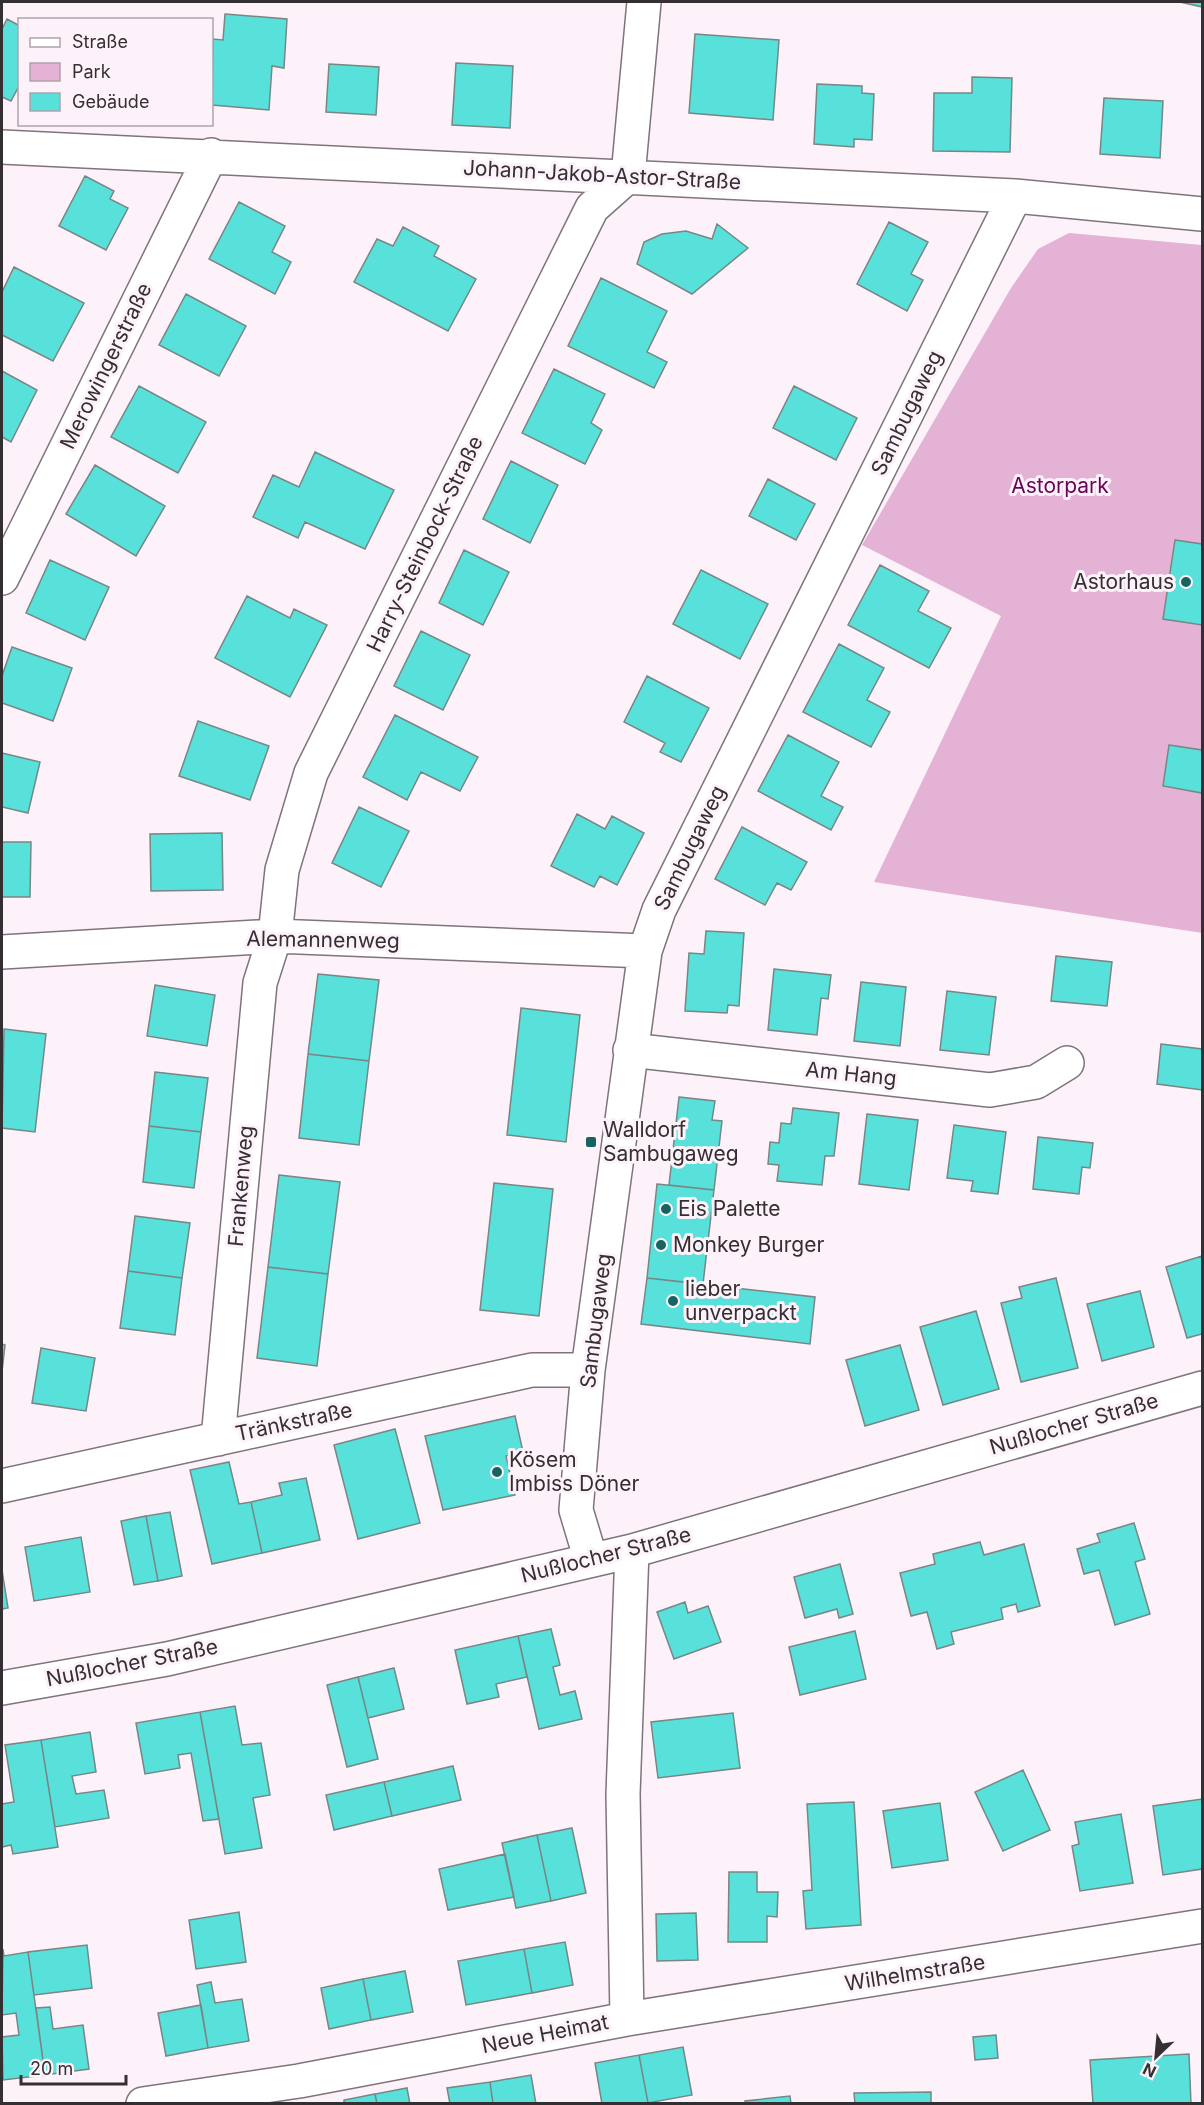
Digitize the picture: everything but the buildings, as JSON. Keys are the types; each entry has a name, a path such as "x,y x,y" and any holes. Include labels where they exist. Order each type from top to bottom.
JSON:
{"street":[{"path":"628,176 644,2"},
{"name":"Johann-Jakob-Astor-Straße","path":"2,147 211,155 1015,196 1203,214"},
{"name":"Merowingerstraße","path":"2,578 211,155"},
{"name":"Harry-Steinbock-Straße","path":"275,936 282,870 311,773 592,208 628,176"},
{"name":"Sambugaweg","path":"591,1560 576,1510 588,1370 645,951 659,910 1015,196"},
{"name":"Alemannenweg","path":"2,952 275,936 645,951"},
{"name":"Frankenweg","path":"218,1438 260,983 275,936"},
{"name":"Am Hang","path":"630,1050 990,1090 1036,1082 1067,1063"},
{"name":"Tränkstraße","path":"2,1486 532,1370 588,1370"},
{"name":"Nußlocher Straße","path":"2,1688 167,1659 632,1551 1203,1388"},
{"name":"Neue Heimat","path":"143,2103 301,2092 627,2019 623,1794 632,1551"},
{"name":"Wilhelmstraße","path":"627,2019 1203,1926"}],"green space":[{"name":"Astorpark","path":"1069,233 1202,245 1202,933 874,882 1001,616 862,545 1011,288 1038,249"}],"place":[{"name":"Astorhaus","path":"1186,582"},
{"name":"Walldorf Sambugaweg","path":"591,1142"},
{"name":"Eis Palette","path":"666,1209"},
{"name":"Monkey Burger","path":"661,1245"},
{"name":"lieber unverpackt","path":"673,1301"},
{"name":"Kösem Imbiss Döner","path":"497,1472"}]}
